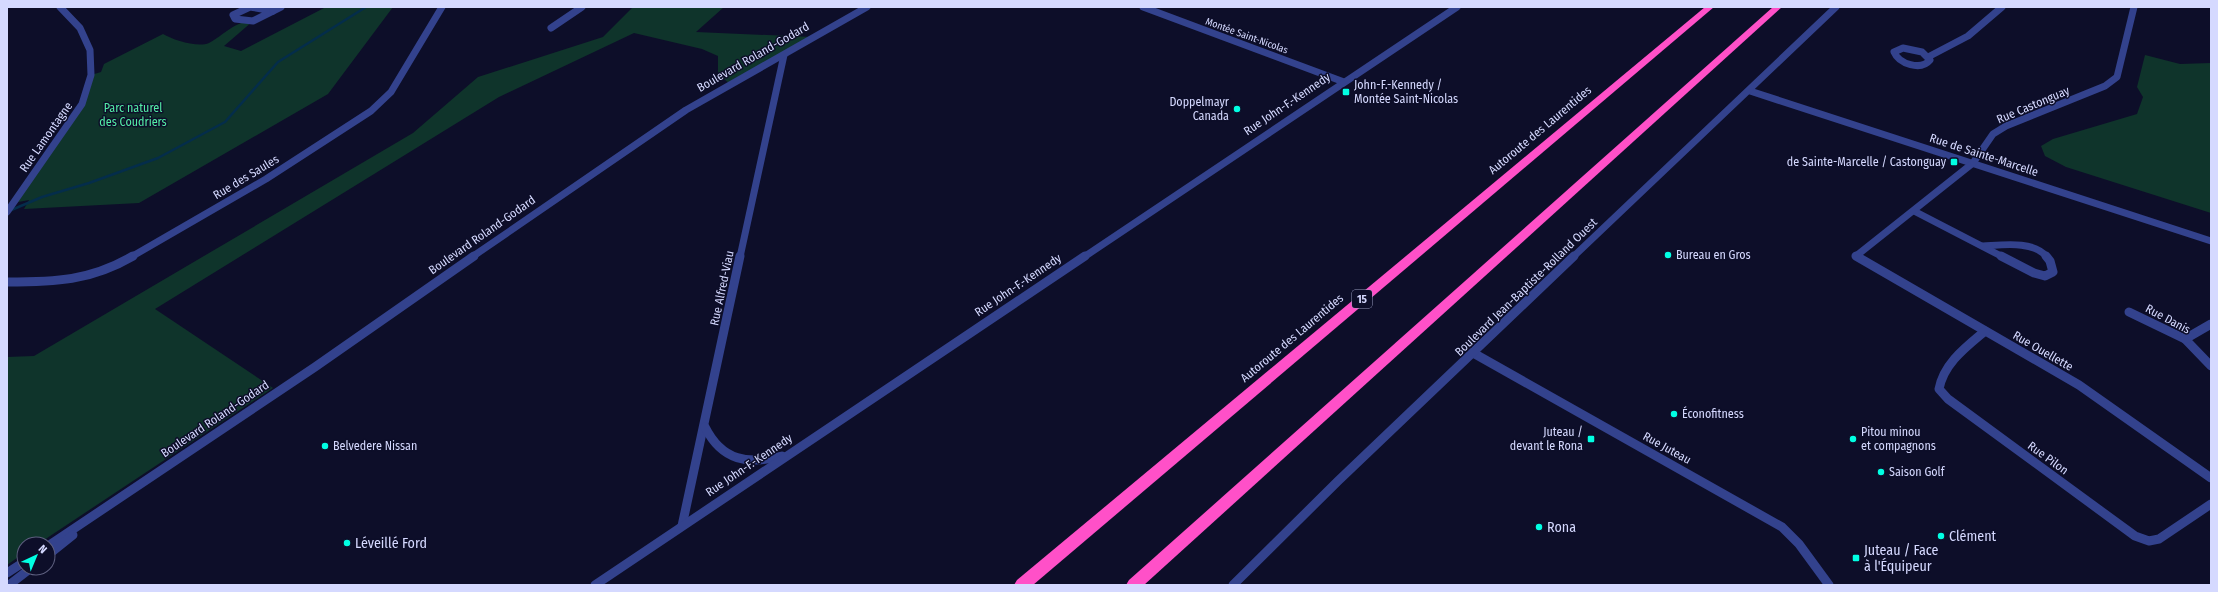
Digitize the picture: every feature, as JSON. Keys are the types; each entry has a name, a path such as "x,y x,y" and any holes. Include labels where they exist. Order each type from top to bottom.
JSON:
{"highway":[{"name":"Autoroute des Laurentides","path":"1022,585 1710,7"},
{"path":"1134,585 1778,7"}],"street":[{"name":"Rue Lamontagne","path":"7,212 82,104 91,75 90,50 80,28 60,7"},
{"path":"273,11 250,7 233,15 235,19 253,21 273,11 281,7"},
{"name":"Rue des Saules","path":"7,282 69,282 92,277 112,268 266,179 371,111 392,92 442,7"},
{"path":"551,28 582,7"},
{"name":"Boulevard Roland-Godard","path":"56,541 311,370 649,134 686,110 867,7"},
{"name":"Montée Saint-Nicolas","path":"1144,7 1344,82"},
{"name":"Rue John-F.-Kennedy","path":"596,585 790,453 1457,7"},
{"name":"Boulevard Jean-Baptiste-Rolland Ouest","path":"1233,585 1338,482 1750,91 1836,7"},
{"path":"1928,57 1973,33 1988,23 2002,7"},
{"name":"Rue Castonguay","path":"1856,256 1972,163 1992,134 2105,86 2117,77 2134,7"},
{"path":"1898,48 1909,48 1920,51 1928,57 1930,60 1927,64 1912,64 1897,58 1894,52 1898,48"},
{"name":"Rue Alfred-Viau","path":"682,526 705,427 784,55"},
{"name":"Rue de Sainte-Marcelle","path":"1750,91 2211,241"},
{"path":"1914,211 2034,273 2045,276 2053,272 2052,263 2047,256 2034,248 2020,245 1983,246"},
{"name":"Rue Ouellette","path":"1856,256 2079,385 2211,478"},
{"name":"Rue Danis","path":"2129,312 2184,339 2211,366"},
{"path":"2184,339 2211,324"},
{"name":"Rue Pilon","path":"1984,331 1960,353 1940,380 1939,389 1948,399 2135,536 2149,541 2159,539 2211,504"},
{"name":"Rue Juteau","path":"1474,354 1782,527 1799,544 1829,585"},
{"path":"705,427 710,440 717,447 728,455 742,460 758,461 790,453"},
{"name":"Boulevard Roland-Godard","path":"56,549 120,499"},
{"path":"7,573 16,567"},
{"path":"9,585 21,576"}],"green space":[{"name":"Parc naturel des Coudriers","path":"326,7 393,7 328,94 139,203 24,209 29,200 13,203 82,104 91,75 101,72 104,64 163,34 186,43 199,45 209,43 241,23 253,21 224,46 241,51"},
{"path":"633,7 724,7 696,32 812,37 730,84 718,74 718,56 702,49 634,33 499,97 155,309 273,388 50,536 16,536 16,559 7,565 7,357 34,356 413,133 478,77 603,37"},
{"path":"2145,55 2180,64 2211,63 2211,213 2066,167 2045,156 2041,146 2053,139 2137,114 2143,97 2137,87"}],"waterway":[{"path":"9,211 42,197 89,183 158,158 225,122 278,62 366,7"}],"place":[{"name":"John-F.-Kennedy / Montée Saint-Nicolas","path":"1346,92"},
{"name":"Doppelmayr Canada","path":"1237,109"},
{"name":"de Sainte-Marcelle / Castonguay","path":"1954,162"},
{"name":"Bureau en Gros","path":"1668,255"},
{"name":"Éconofitness","path":"1674,414"},
{"name":"Juteau / devant le Rona","path":"1591,439"},
{"name":"Pitou minou et compagnons","path":"1853,439"},
{"name":"Belvedere Nissan","path":"325,446"},
{"name":"Saison Golf","path":"1881,472"},
{"name":"Rona","path":"1539,527"},
{"name":"Clément","path":"1941,536"},
{"name":"Léveillé Ford","path":"347,543"},
{"name":"Juteau / Face à l'Équipeur","path":"1856,558"}]}
